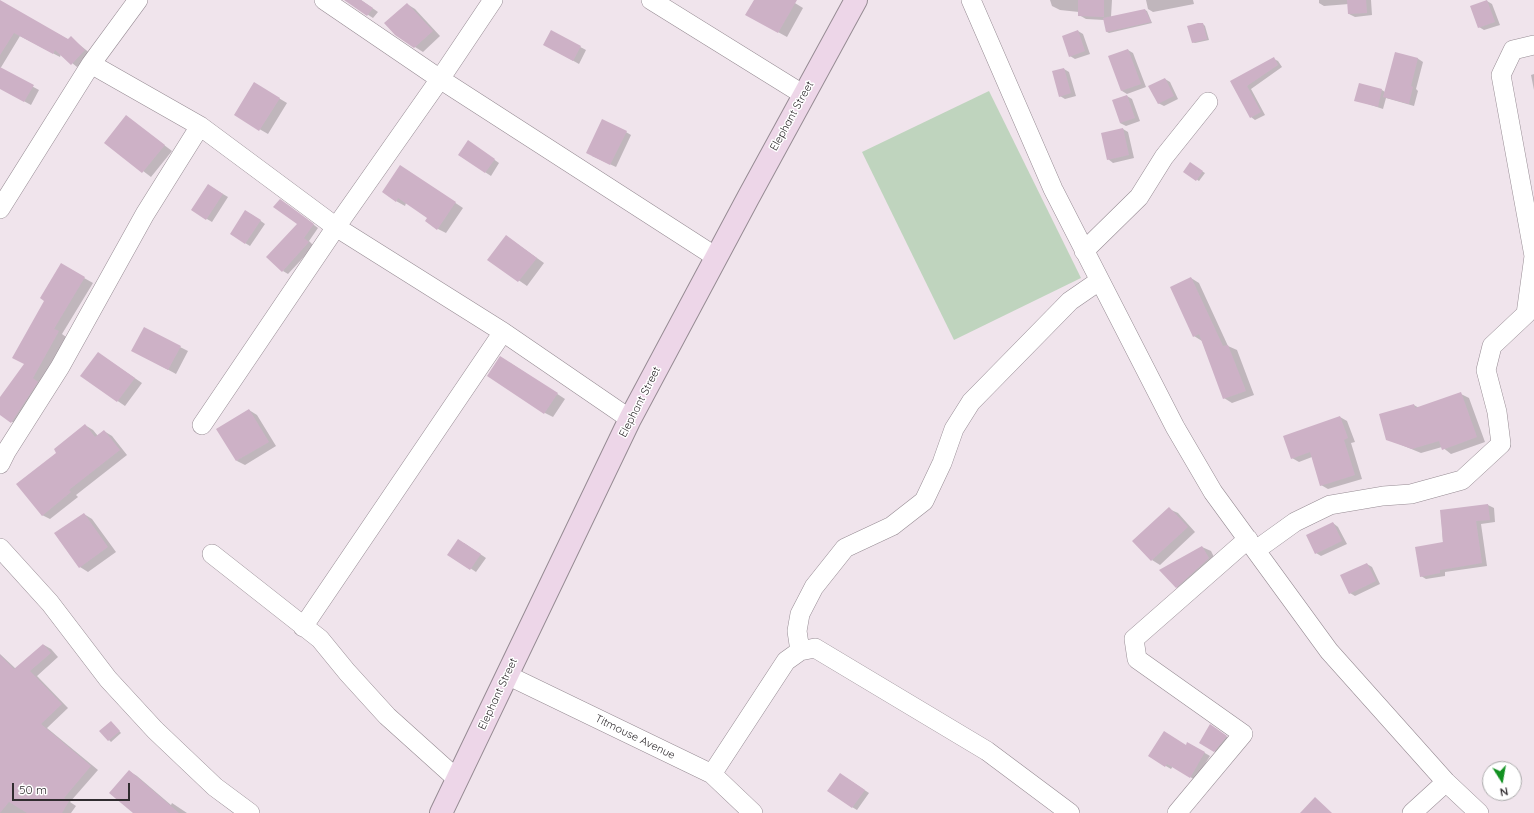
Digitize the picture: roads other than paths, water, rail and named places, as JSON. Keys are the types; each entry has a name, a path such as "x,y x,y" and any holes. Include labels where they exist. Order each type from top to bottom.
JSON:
{"main road":[{"name":"Elephant Street","path":"440,813 630,419 716,256 856,0"}],"street":[{"path":"0,209 91,64 138,0"},
{"path":"324,0 440,79 716,256"},
{"path":"202,425 336,226 440,79 493,0"},
{"path":"651,0 804,95"},
{"path":"971,0 1053,189 1179,434 1213,492 1329,652 1446,782 1479,813"},
{"path":"1177,813 1243,734 1137,659 1134,639 1252,545 1295,522 1330,505 1383,496 1411,494 1462,480 1501,444 1497,412 1486,370 1492,346 1526,314 1534,256 1501,75 1513,50 1534,44"},
{"path":"91,64 200,126 336,226 504,332 630,419"},
{"path":"1084,250 1139,198 1164,156 1208,102"},
{"path":"0,464 6,452 60,368 145,214 200,126"},
{"path":"800,651 797,631 800,614 814,587 845,548 892,526 924,501 942,463 954,429 971,402 1033,337 1070,301 1100,281"},
{"path":"304,627 504,332"},
{"path":"0,548 50,603 108,679 155,730 215,787 250,813"},
{"path":"212,554 320,639 347,672 387,716 456,778"},
{"path":"712,774 786,661 800,651 815,648 987,751 1070,813"},
{"name":"Titmouse Avenue","path":"507,675 712,774 753,813"},
{"path":"1412,813 1446,782"}]}
